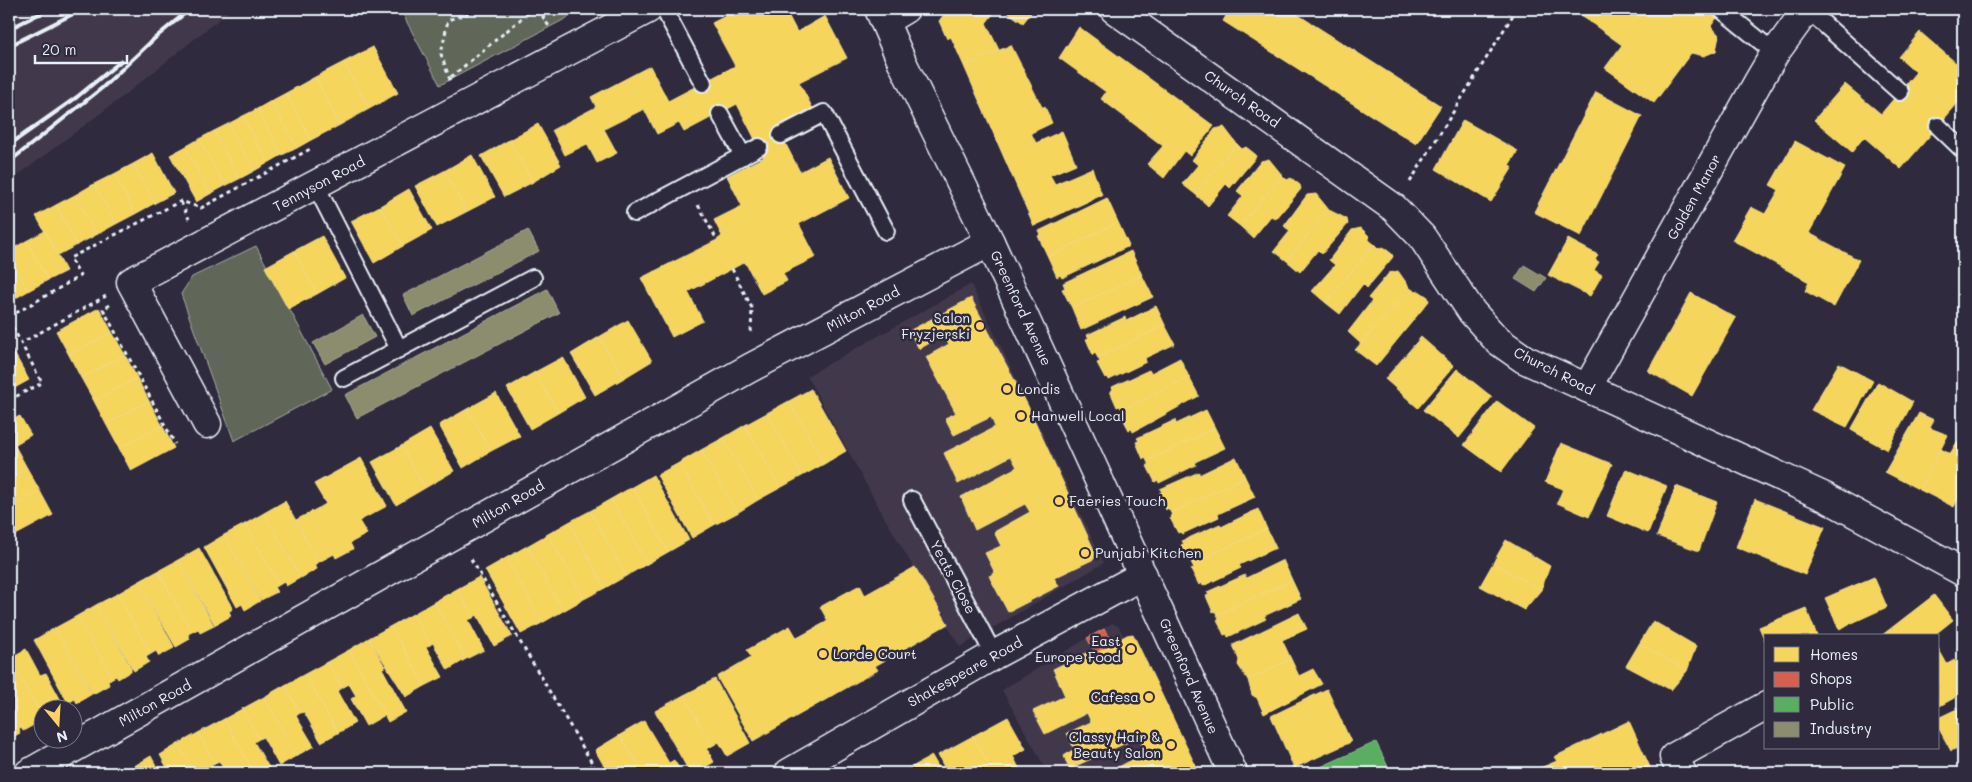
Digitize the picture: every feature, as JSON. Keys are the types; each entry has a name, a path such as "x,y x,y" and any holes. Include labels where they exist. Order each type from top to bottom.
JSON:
{"street":[{"name":"Tennyson Road","path":"131,282 648,9"},
{"name":"Church Road","path":"1114,9 1394,208 1422,237 1472,312 1497,340 1524,358 1824,497 1963,572"},
{"name":"Golden Manor","path":"1587,388 1775,53 1807,9"},
{"name":"Greenford Avenue","path":"890,13 902,62 990,242 1233,773"},
{"name":"Milton Road","path":"29,773 750,368 990,242"},
{"path":"131,282 206,424"},
{"name":"Shakespeare Road","path":"789,773 994,655 1143,575"},
{"path":"1682,773 1674,757 1764,707"}],"lane":[{"path":"664,9 703,83"},
{"path":"1807,9 1900,92"},
{"path":"1722,10 1775,53"},
{"path":"781,136 824,113 886,231"},
{"path":"720,114 743,156"},
{"path":"1938,126 1963,150"},
{"path":"634,212 759,147"},
{"path":"316,186 400,349"},
{"path":"344,378 533,278"},
{"name":"Yeats Close","path":"912,500 994,655"}],"path":[{"path":"454,84 441,54 448,20 482,9"},
{"path":"450,78 533,9"},
{"path":"538,9 554,33"},
{"path":"1394,208 1513,15 1507,9"},
{"path":"9,400 42,383 9,318 80,276 70,258 180,201 201,208 312,148"},
{"path":"688,185 717,240"},
{"path":"732,269 752,308 750,368"},
{"path":"21,343 131,282"},
{"path":"103,309 175,444"},
{"path":"457,534 598,773"}],"shaded area":[{"path":"9,9 232,9 121,98 9,182"},
{"path":"971,284 1104,563 960,647 883,515 807,376"},
{"path":"1112,623 1119,627 1188,773 1048,773 1002,690"}],"green space":[{"path":"400,9 584,9 440,85"},
{"path":"256,246 332,389 234,441 181,294 192,277"}],"building: Homes":[{"path":"739,9 785,9 797,32 825,16 847,58 799,82 814,111 778,129 800,172 828,157 849,198 799,224 816,257 783,273 787,281 762,294 745,262 688,292 703,321 672,337 641,278 717,240 722,236 714,220 742,206 727,176 764,157 737,104 684,132 679,123 657,134 644,109 604,129 617,153 597,163 587,144 565,155 552,130 596,107 591,97 650,66 668,101 735,66 712,23"},
{"path":"948,9 997,9 986,23 999,50 964,66 951,37 947,39 939,21"},
{"path":"1003,9 1034,9 1023,23"},
{"path":"1230,9 1289,9 1441,106 1416,144 1223,21"},
{"path":"1572,9 1723,9 1711,26 1719,35 1716,51 1704,56 1691,53 1654,103 1605,68 1622,45"},
{"path":"1079,27 1214,126 1190,156 1184,151 1164,178 1147,164 1163,146 1101,99 1106,92 1059,58"},
{"path":"1920,32 1963,69 1963,97 1901,169 1864,137 1852,152 1814,120 1845,84 1881,114 1916,72 1899,57"},
{"path":"1011,45 1052,123 1031,133 1036,143 1062,131 1076,164 1050,175 1055,184 1092,168 1102,195 1034,226 964,66"},
{"path":"373,47 398,93 369,109 344,62"},
{"path":"344,62 369,109 340,125 315,77"},
{"path":"315,77 340,125 311,140 286,93"},
{"path":"1596,92 1642,116 1581,236 1534,212"},
{"path":"286,93 311,140 297,148 271,101"},
{"path":"271,101 297,148 282,155 257,109"},
{"path":"257,109 282,155 268,163 243,116"},
{"path":"243,116 268,163 254,171 228,124"},
{"path":"1463,120 1518,151 1509,165 1513,167 1491,202 1436,169"},
{"path":"228,124 254,171 239,179 214,131"},
{"path":"538,124 561,165 533,182 509,140"},
{"path":"1224,127 1237,144 1195,194 1182,184 1198,165 1192,160 1215,129"},
{"path":"214,131 239,179 225,186 199,139"},
{"path":"199,139 225,186 210,194 185,147"},
{"path":"509,140 533,182 504,197 481,156"},
{"path":"1795,141 1845,168 1809,233 1859,260 1834,307 1805,291 1809,282 1732,240 1751,207 1765,214 1779,190 1770,185"},
{"path":"1237,144 1242,149 1246,147 1256,157 1230,188 1226,184 1208,206 1195,194"},
{"path":"185,147 210,194 196,202 170,155"},
{"path":"153,153 174,193 155,203 133,164"},
{"path":"472,155 495,197 466,212 444,171"},
{"path":"1269,159 1282,175 1240,226 1227,216 1243,196 1237,191 1261,161"},
{"path":"133,164 155,203 135,214 114,174"},
{"path":"444,171 466,212 437,227 415,186"},
{"path":"114,174 135,214 116,224 94,184"},
{"path":"1282,175 1287,180 1291,178 1300,185 1301,189 1276,219 1271,216 1253,238 1240,226"},
{"path":"94,184 116,224 96,235 75,195"},
{"path":"409,189 432,230 403,246 380,206"},
{"path":"1316,194 1329,210 1287,261 1274,251 1290,231 1284,226 1307,195"},
{"path":"75,195 96,235 77,245 56,205"},
{"path":"1107,198 1118,222 1048,257 1038,236 1041,235 1039,231"},
{"path":"56,205 77,245 58,255 36,216"},
{"path":"380,206 403,246 374,263 351,221"},
{"path":"1329,210 1347,219 1348,224 1322,254 1318,250 1300,272 1287,261"},
{"path":"1118,222 1129,246 1062,278 1060,275 1057,277 1048,257"},
{"path":"1361,228 1374,244 1326,303 1312,291 1335,265 1329,260 1352,230"},
{"path":"45,231 66,271 48,280 26,241"},
{"path":"322,236 345,278 317,294 294,251"},
{"path":"1568,239 1598,255 1595,260 1599,262 1594,270 1602,275 1590,296 1548,275"},
{"path":"26,241 48,280 28,291 9,256 9,251"},
{"path":"1374,244 1379,249 1383,247 1393,257 1367,288 1363,284 1340,314 1326,303"},
{"path":"294,251 317,294 288,309 265,267"},
{"path":"1131,251 1142,275 1072,308 1062,289 1065,288 1063,283"},
{"path":"9,256 28,291 9,302"},
{"path":"1398,271 1410,288 1361,344 1348,332 1372,301 1368,298 1389,273"},
{"path":"1142,275 1153,297 1081,330 1072,308"},
{"path":"1410,288 1428,297 1429,301 1376,366 1355,350"},
{"path":"1691,293 1736,318 1692,396 1648,371"},
{"path":"971,298 1027,404 1095,552 1094,559 1054,578 1059,586 1008,612 989,576 995,573 985,553 1001,546 994,532 1030,512 1025,504 975,530 961,497 1017,467 1011,456 958,484 944,453 995,427 991,417 954,435 945,418 956,413 926,357 949,344 944,335 919,349 909,331"},
{"path":"1156,306 1165,325 1098,358 1095,353 1093,355 1086,339 1089,338 1087,335 1125,317 1126,321"},
{"path":"99,308 112,332 69,355 56,331"},
{"path":"628,320 652,361 624,378 599,337"},
{"path":"1165,325 1175,344 1145,358 1146,362 1109,380 1108,377 1105,378 1097,363 1100,362 1098,358"},
{"path":"112,332 125,355 81,378 69,355"},
{"path":"599,337 624,378 595,395 571,354"},
{"path":"1421,337 1454,366 1418,408 1385,379"},
{"path":"12,349 29,380 9,391 9,351"},
{"path":"125,355 137,378 94,401 81,378"},
{"path":"563,357 585,397 558,413 535,372"},
{"path":"1180,358 1189,377 1122,410 1120,406 1117,407 1110,391 1113,390 1112,387 1149,370 1151,373"},
{"path":"1839,363 1873,381 1847,427 1811,410"},
{"path":"1457,369 1492,397 1459,438 1423,410"},
{"path":"535,372 558,413 530,429 507,388"},
{"path":"1189,377 1199,396 1133,432 1132,429 1129,430 1121,415 1124,414 1122,410"},
{"path":"137,378 149,401 106,424 94,401"},
{"path":"1878,382 1913,402 1887,450 1851,430"},
{"path":"811,389 846,451 824,464 789,401"},
{"path":"496,393 520,436 491,451 467,409"},
{"path":"149,401 162,425 119,448 106,424"},
{"path":"789,401 824,464 802,476 767,413"},
{"path":"1497,401 1534,428 1501,472 1464,445"},
{"path":"467,409 491,451 463,468 439,425"},
{"path":"1206,410 1215,428 1147,461 1145,457 1143,459 1136,442 1139,441 1137,438 1175,420 1176,424"},
{"path":"767,413 802,476 780,488 745,425"},
{"path":"1919,413 1934,420 1930,428 1948,435 1920,490 1885,472"},
{"path":"20,416 31,435 9,448 9,421"},
{"path":"162,425 174,448 131,471 119,448"},
{"path":"745,425 780,488 758,500 723,438"},
{"path":"1215,428 1225,448 1195,462 1196,465 1159,483 1158,480 1155,482 1147,466 1149,465 1147,461"},
{"path":"430,429 454,471 425,488 401,446"},
{"path":"723,438 758,500 737,513 701,450"},
{"path":"1957,442 1963,444 1963,489 1954,507 1920,490 1941,449 1950,454"},
{"path":"1561,443 1612,464 1589,517 1557,503 1563,489 1545,482"},
{"path":"14,444 27,468 9,478 9,448"},
{"path":"401,446 425,488 396,505 372,462"},
{"path":"701,450 737,513 714,525 679,463"},
{"path":"1236,457 1245,477 1171,513 1168,508 1166,510 1159,493 1162,492 1160,489 1199,472 1199,475"},
{"path":"361,458 387,506 359,521 367,534 350,543 353,549 336,558 334,554 319,562 296,520 326,504 314,484"},
{"path":"679,463 714,525 692,538 657,475"},
{"path":"27,468 40,491 9,508 9,478"},
{"path":"1626,469 1667,486 1648,533 1607,516"},
{"path":"653,475 689,540 668,552 632,487"},
{"path":"1245,477 1255,497 1218,514 1219,517 1182,534 1178,533 1170,518 1172,516 1171,513"},
{"path":"1676,486 1717,502 1699,551 1657,536"},
{"path":"632,487 668,552 647,564 611,499"},
{"path":"40,491 53,515 12,537 9,531 9,508"},
{"path":"611,499 647,564 626,576 590,511"},
{"path":"1755,499 1825,527 1805,575 1736,547"},
{"path":"285,501 319,562 315,564 317,569 301,578 264,513"},
{"path":"1258,509 1267,529 1192,564 1190,560 1187,561 1181,545 1184,544 1182,541 1220,524 1221,527"},
{"path":"590,511 626,576 605,588 569,522"},
{"path":"264,513 300,578 286,586 284,582 279,585 245,524"},
{"path":"569,522 605,588 584,599 548,534"},
{"path":"245,524 279,585 274,587 277,592 261,600 224,535"},
{"path":"1267,529 1276,548 1239,565 1241,568 1203,586 1202,583 1199,585 1191,569 1194,568 1192,564"},
{"path":"548,534 584,599 563,611 527,546"},
{"path":"224,535 260,601 245,610 242,604 237,607 204,547"},
{"path":"1506,540 1550,566 1541,590 1493,563"},
{"path":"527,546 563,611 542,623 506,558"},
{"path":"199,548 233,609 229,611 231,616 215,625 178,560"},
{"path":"506,558 542,623 521,634 485,570"},
{"path":"178,560 214,626 200,633 198,629 192,632 158,571"},
{"path":"1283,560 1292,580 1217,615 1215,611 1213,612 1206,596 1209,595 1207,592 1245,575 1246,578"},
{"path":"1493,563 1541,590 1524,610 1480,586"},
{"name":"Lorde Court","path":"915,567 948,624 875,666 878,670 753,741 717,677 751,657 747,650 790,626 797,638 828,621 820,607 860,585 865,595"},
{"path":"158,571 192,632 188,634 190,639 176,647 138,582"},
{"path":"479,577 512,636 494,646 477,615 473,618 457,589"},
{"path":"1874,577 1887,607 1839,629 1825,598"},
{"path":"1292,580 1301,599 1264,616 1266,619 1228,637 1227,634 1224,635 1217,620 1219,619 1217,615"},
{"path":"138,582 174,648 159,656 156,651 151,654 117,594"},
{"path":"457,589 473,618 468,620 484,650 466,659 434,602"},
{"path":"117,594 151,654 146,657 149,662 134,671 96,605"},
{"path":"1934,595 1953,620 1936,634 1884,634"},
{"path":"434,602 466,659 448,670 433,643 430,645 413,614"},
{"path":"96,605 131,668 131,671 118,679 116,676 112,678 77,616"},
{"path":"1806,608 1816,634 1764,634 1764,638 1759,627"},
{"path":"1299,613 1307,629 1282,640 1291,659 1248,680 1238,665 1239,660 1233,645"},
{"path":"413,614 430,645 426,647 443,677 425,686 391,626"},
{"path":"77,616 112,678 108,681 109,685 93,694 55,628"},
{"path":"1653,621 1696,646 1687,671 1639,644"},
{"path":"391,626 425,686 406,697 369,638"},
{"path":"55,628 92,694 82,700 66,700 34,640"},
{"path":"1133,634 1199,773 1115,773 1113,770 1145,753 1139,737 1069,769 1064,756 1074,749 1067,733 1091,722 1087,713 1045,734 1033,711 1065,696 1053,669 1088,652 1093,660 1099,657 1097,652 1127,635"},
{"path":"369,638 385,667 382,668 406,712 388,722 349,650"},
{"path":"1639,644 1687,671 1671,690 1626,666"},
{"path":"26,649 40,675 46,673 61,700 33,700 10,658"},
{"path":"349,650 385,715 366,726 351,699 356,696 349,684 342,688 327,662"},
{"path":"1940,652 1947,664 1955,660 1963,675 1963,693 1940,706"},
{"path":"10,658 33,700 32,726 23,731 9,707"},
{"path":"1291,659 1299,676 1313,669 1322,684 1264,714 1257,698 1252,695 1248,680"},
{"path":"327,662 342,688 337,691 355,723 338,733 305,674"},
{"path":"305,674 338,733 321,742 304,712 300,713 285,685"},
{"path":"715,679 750,743 727,756 719,742 712,746 684,695"},
{"path":"285,685 300,713 296,716 314,746 296,756 264,697"},
{"path":"1327,689 1351,742 1294,768 1271,716"},
{"path":"684,695 712,746 707,749 714,762 695,773 690,773 655,711"},
{"path":"264,697 296,756 279,766 263,737 259,739 242,709"},
{"path":"1963,706 1963,745 1951,751 1940,731 1940,717"},
{"path":"9,707 21,728 19,729 20,733 9,739"},
{"path":"242,709 259,739 254,742 271,771 254,773 224,719"},
{"path":"1008,717 1026,749 1013,756 1020,770 1014,773 993,773 973,736"},
{"path":"224,719 254,773 226,773 219,761 215,763 198,733"},
{"path":"644,721 669,763 674,760 682,773 643,773 620,735"},
{"path":"1629,721 1650,767 1636,773 1528,773 1557,761 1554,757"},
{"path":"198,733 215,763 211,765 215,773 194,773 178,744"},
{"path":"620,735 643,773 608,773 595,750"},
{"path":"973,736 993,773 947,773 938,755"},
{"path":"178,744 194,773 170,773 160,755"},
{"path":"151,756 160,773 134,773 131,768"},
{"path":"932,756 942,773 901,773"},
{"path":"591,765 596,773 577,773"}],"building: Shops":[{"path":"1104,629 1113,643 1095,653 1087,638"}],"building: Public":[{"path":"1376,742 1391,773 1307,773"}],"building: Industry":[{"path":"528,230 539,251 413,316 403,295"},
{"path":"1524,265 1546,278 1536,292 1515,279"},
{"path":"547,289 559,313 357,418 345,395"},
{"path":"363,315 375,337 325,364 313,343"}],"railway":[{"path":"9,29 49,9"},
{"path":"9,46 83,9"},
{"path":"9,162 102,88 155,38 190,9"},
{"path":"9,145 77,97 121,61"}],"place":[{"name":"Salon Fryzjerski","path":"980,326"},
{"name":"Londis","path":"1007,389"},
{"name":"Hanwell Local","path":"1021,416"},
{"name":"Faeries Touch","path":"1059,501"},
{"name":"Punjabi Kitchen","path":"1085,553"},
{"name":"East Europe Food","path":"1131,649"},
{"name":"Lorde Court","path":"823,654"},
{"name":"Cafesa","path":"1149,697"},
{"name":"Classy Hair & Beauty Salon","path":"1171,745"}]}
